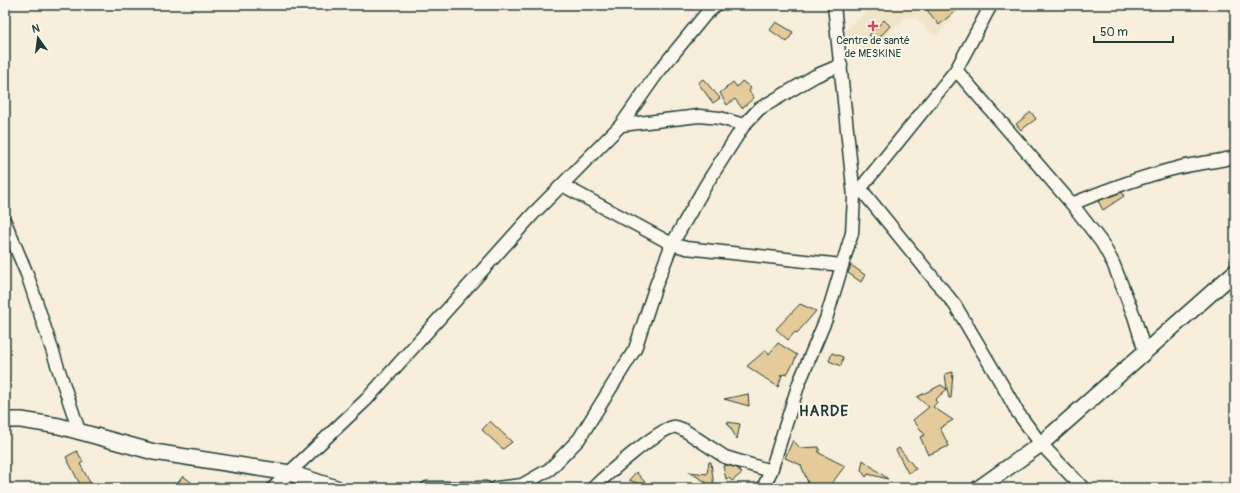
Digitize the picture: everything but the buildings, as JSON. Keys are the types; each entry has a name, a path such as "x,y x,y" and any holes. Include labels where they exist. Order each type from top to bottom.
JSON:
{"street":[{"path":"273,488 366,400 533,214 621,125 656,75 705,15 716,5"},
{"path":"763,488 799,383 826,319 852,233 857,192 834,5"},
{"path":"857,192 956,70 991,5"},
{"path":"496,488 522,485 550,469 579,439 634,349 672,244 706,183 744,125 758,109 815,76 841,65"},
{"path":"956,70 1072,204 1102,243 1113,263 1134,316 1145,352"},
{"path":"621,125 699,116 720,118 744,125"},
{"path":"1072,204 1122,183 1179,167 1222,161 1235,157"},
{"path":"562,185 672,244 686,248 842,265"},
{"path":"857,192 954,305 1018,412 1041,444 1083,488"},
{"path":"5,222 27,274 79,431"},
{"path":"979,488 1041,444 1235,272"},
{"path":"5,420 21,420 59,426 154,452 290,473 336,488"},
{"path":"593,488 603,478 657,435 672,427 678,427 684,430 725,457 770,471"},
{"path":"427,488 486,488"}],"shaded area":[{"name":"Centre de santé de MESKINE","path":"874,5 964,5 936,36 915,18 906,17 867,55 844,32"}],"place":[{"name":"Centre de santé de MESKINE","path":"873,26"}],"district":[{"name":"HARDE","path":"824,411"}]}
